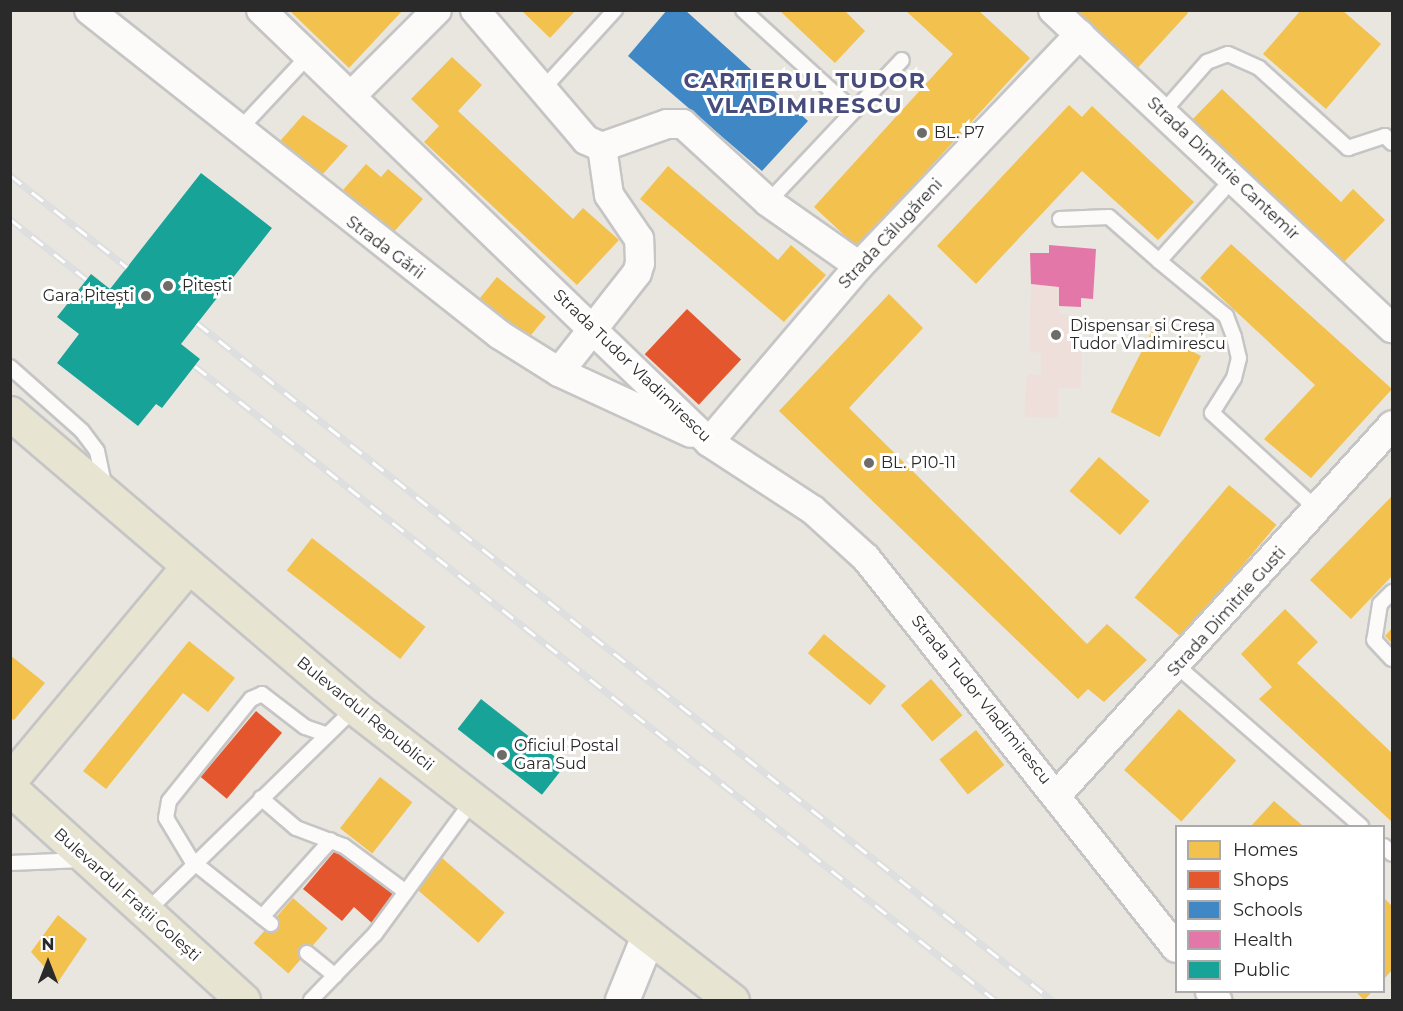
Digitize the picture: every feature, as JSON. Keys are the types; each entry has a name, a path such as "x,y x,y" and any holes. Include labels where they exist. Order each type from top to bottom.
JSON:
{"main road":[{"name":"Bulevardul Republicii","path":"10,413 186,569 355,708 732,1000"},
{"path":"10,780 186,569"},
{"name":"Bulevardul Frații Golești","path":"10,789 243,1000"}],"street":[{"name":"Strada Gării","path":"89,10 238,131 473,315 559,372 709,442"},
{"name":"Strada Tudor Vladimirescu","path":"261,10 352,95 709,442 813,510 866,558 1057,795 1175,947"},
{"path":"352,95 436,10"},
{"path":"475,10 541,92 586,140 602,147 666,124 683,124 768,202 859,266"},
{"name":"Strada Dimitrie Cantemir","path":"1053,10 1392,328"},
{"name":"Strada Călugăreni","path":"709,442 859,266 1080,34"},
{"path":"559,372 637,273 641,251 609,195 602,147"},
{"name":"Strada Dimitrie Gusti","path":"1057,795 1319,511 1392,425"},
{"path":"622,1000 648,936"}],"lane":[{"path":"541,92 615,10"},
{"path":"743,10 854,111"},
{"path":"1163,112 1207,62 1228,54 1259,68 1348,148 1385,136 1392,143"},
{"path":"238,131 309,55"},
{"path":"768,202 902,60"},
{"path":"1159,261 1233,180"},
{"path":"1060,219 1109,217 1226,316 1239,358 1234,378 1212,413 1319,511"},
{"path":"10,367 97,452 107,499"},
{"path":"1392,592 1380,604 1374,640 1392,658"},
{"path":"1177,666 1360,825"},
{"path":"325,734 305,727 262,694 251,699 169,801 166,818 192,861 267,920 331,840"},
{"path":"146,912 192,861 355,708"},
{"path":"261,798 297,828 331,840 406,892"},
{"path":"311,1000 335,976 406,892 473,800"},
{"path":"10,864 88,860"},
{"path":"307,953 335,976"}],"shaded area":[{"name":"Dispensar și Creșa Tudor Vladimirescu","path":"1031,284 1059,287 1059,314 1082,317 1081,388 1059,388 1058,418 1024,417 1027,374 1041,375 1041,353 1029,352"}],"building: Homes":[{"path":"289,10 403,10 349,68"},
{"path":"521,10 576,10 550,38"},
{"path":"779,10 844,10 865,31 835,63"},
{"name":"BL. P7","path":"905,10 978,10 1030,58 857,247 814,207 953,54"},
{"path":"1073,10 1185,10 1188,13 1134,72"},
{"path":"1301,10 1342,10 1381,44 1326,109 1263,54"},
{"path":"452,57 482,85 458,111 573,219 583,208 619,240 577,285 424,142 439,126 411,99"},
{"path":"1222,89 1341,202 1353,189 1385,220 1339,267 1189,123"},
{"path":"1069,105 1082,117 1092,106 1194,202 1158,240 1082,171 976,284 937,246"},
{"path":"303,115 348,146 314,184 273,149"},
{"path":"366,164 381,177 388,169 423,199 392,234 335,199"},
{"path":"668,166 778,260 791,245 826,275 784,322 640,199"},
{"path":"1231,244 1392,389 1311,478 1264,439 1315,385 1200,278"},
{"path":"497,277 546,317 524,344 475,304"},
{"name":"BL. P10-11","path":"889,294 923,328 849,408 1087,644 1107,624 1147,660 1104,702 1088,689 1078,699 779,411"},
{"path":"1152,331 1201,356 1160,437 1111,412"},
{"path":"1099,457 1150,501 1120,535 1069,491"},
{"path":"1229,485 1276,525 1182,637 1135,598"},
{"path":"1392,496 1392,576 1351,619 1310,580"},
{"path":"312,538 425,627 400,659 287,570"},
{"path":"1285,609 1318,642 1297,663 1392,753 1392,822 1259,699 1272,687 1241,654"},
{"path":"1392,628 1392,643 1385,636"},
{"path":"824,634 886,686 870,705 808,653"},
{"path":"189,641 235,678 208,712 183,693 106,789 83,771"},
{"path":"10,655 45,683 14,720 10,718"},
{"path":"931,679 962,715 932,741 901,705"},
{"path":"1179,709 1236,761 1181,821 1124,770"},
{"path":"976,730 1004,765 968,795 939,760"},
{"path":"380,777 412,802 372,853 340,828"},
{"path":"1274,801 1302,825 1252,825"},
{"path":"442,858 505,912 478,943 416,888"},
{"path":"293,898 328,928 288,973 254,943"},
{"path":"1385,899 1392,906 1392,970 1385,978"},
{"path":"58,915 87,939 58,982 31,952"},
{"path":"1357,993 1371,993 1364,1000"}],"building: Shops":[{"path":"687,309 741,359 699,405 645,354"},
{"path":"256,711 282,733 227,799 201,777"},
{"path":"339,846 397,894 373,924 354,907 342,921 303,889"}],"building: Schools":[{"path":"667,10 685,10 808,121 762,171 628,56"}],"building: Health":[{"path":"1049,245 1096,249 1093,299 1081,298 1081,307 1059,306 1059,287 1031,284 1030,253 1049,253"}],"building: Public":[{"name":"Gara Pitești","path":"201,173 272,228 181,344 200,359 162,408 156,404 138,426 57,363 79,334 57,317 91,274 110,289"},
{"path":"481,699 565,765 542,795 458,729"}],"railway":[{"path":"10,175 127,267"},
{"path":"10,219 86,279"},
{"path":"197,323 1052,1000"},
{"path":"195,366 995,1000"}],"place":[{"name":"BL. P7","path":"922,133"},
{"name":"Pitești","path":"168,286"},
{"name":"Gara Pitești","path":"146,296"},
{"name":"Dispensar și Creșa Tudor Vladimirescu","path":"1056,335"},
{"name":"BL. P10-11","path":"869,463"},
{"name":"Oficiul Postal Gara Sud","path":"502,755"}],"district":[{"name":"CARTIERUL TUDOR VLADIMIRESCU","path":"805,92"}]}
